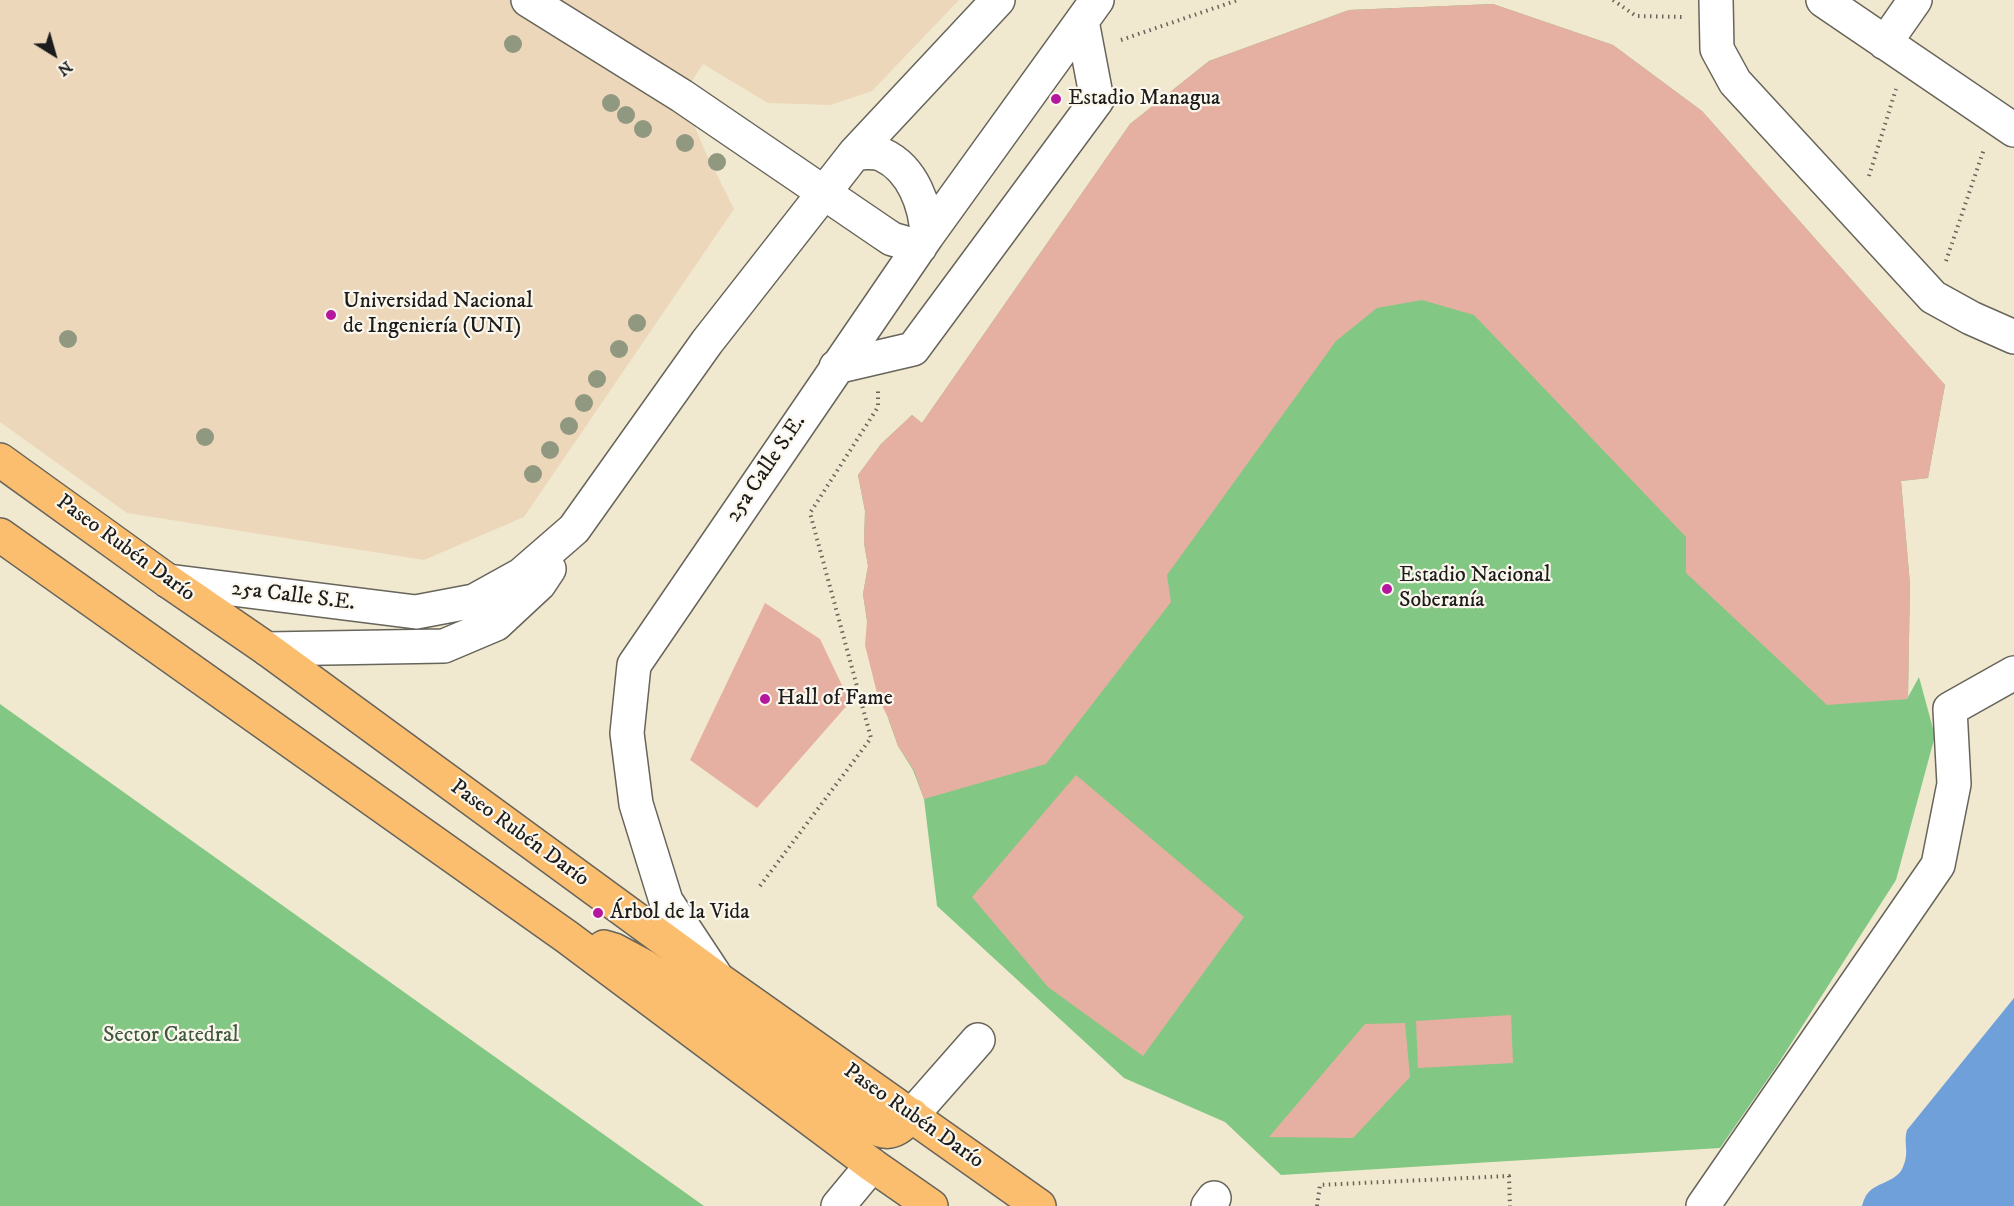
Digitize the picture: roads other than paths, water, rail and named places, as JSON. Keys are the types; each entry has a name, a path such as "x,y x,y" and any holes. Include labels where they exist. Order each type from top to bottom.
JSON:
{"highway":[{"name":"Paseo Rubén Darío","path":"0,460 267,650 718,980 1039,1206"},
{"path":"0,535 567,937 872,1165 931,1206"},
{"path":"567,937 614,950 644,966 880,1130 885,1132 893,1130 912,1115"},
{"path":"872,1165 912,1115"},
{"path":"872,1165 892,1148 919,1147 933,1152 1014,1206"}],"street":[{"path":"528,0 682,96 892,239 923,242 926,218 922,202 906,175 894,162 882,154 855,153"},
{"name":"25a Calle S.E.","path":"267,650 444,646 496,624 539,584 574,529 707,342 855,153 998,0"},
{"path":"1896,50 1915,0"},
{"path":"1832,2 1896,50 2004,124"},
{"path":"1716,9 1717,49 1734,82 1933,297 1971,318 2014,337"},
{"path":"836,367 914,349 1097,100 1089,24"},
{"name":"25a Calle S.E.","path":"718,980 666,901 636,804 627,733 634,665 923,242 1089,24"},
{"name":"25a Calle S.E.","path":"168,581 416,612 474,601 521,575 574,529"},
{"path":"1703,1206 1938,865 1954,784 1950,709 2014,673"},
{"path":"912,1115 978,1040"},
{"path":"838,1206 872,1165"}],"water":[{"path":"2014,998 2014,1206 1862,1206 1872,1189 1892,1179 1900,1172 1906,1156 1907,1130"}],"place":[{"name":"Estadio Managua","path":"1056,99"},
{"name":"Universidad Nacional de Ingeniería (UNI)","path":"331,315"},
{"name":"Estadio Nacional Soberanía","path":"1387,589"},
{"name":"Hall of Fame","path":"765,699"},
{"name":"Árbol de la Vida","path":"598,913"}],"park label":[{"name":"Sector Catedral","path":"171,1036"}]}
